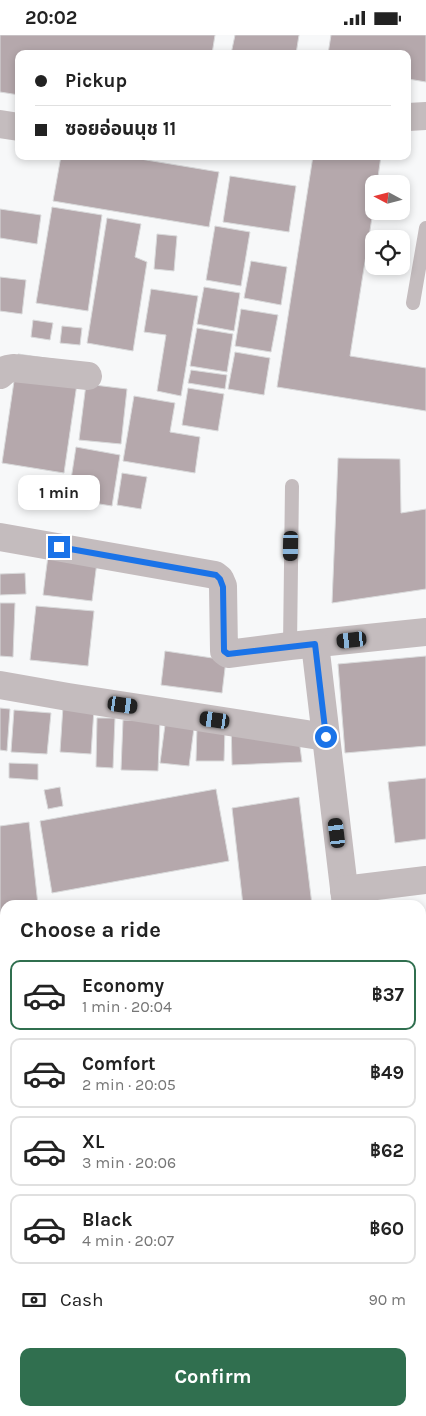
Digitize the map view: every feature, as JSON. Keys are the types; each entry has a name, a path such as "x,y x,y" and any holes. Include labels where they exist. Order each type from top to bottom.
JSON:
{"street":[{"path":"411,117 426,116"},
{"path":"0,124 15,126"},
{"path":"0,375 7,369 13,368 88,376"},
{"path":"0,537 216,575 223,587 224,651 228,654 426,632"},
{"path":"303,645 326,737 345,898 426,880"},
{"path":"0,685 326,737"}],"lane":[{"path":"414,303 426,228"},
{"path":"292,486 303,645"}],"building":[{"path":"0,35 215,35 213,50 15,50 15,94 0,92"},
{"path":"235,35 299,35 297,50 232,50"},
{"path":"331,35 426,35 426,82 411,80 411,50 329,50"},
{"path":"60,160 146,160 219,172 209,227 53,201"},
{"path":"312,160 380,160 378,175 365,175 365,220 372,220 370,230 365,230 365,262 350,356 426,368 426,411 277,387"},
{"path":"230,176 296,186 289,232 223,222"},
{"path":"52,207 102,215 88,311 36,303"},
{"path":"0,209 41,215 37,244 0,238"},
{"path":"107,218 141,224 135,257 147,262 133,351 87,343"},
{"path":"215,226 250,232 241,286 206,280"},
{"path":"157,234 177,236 174,271 154,269"},
{"path":"251,261 287,267 281,305 244,298"},
{"path":"0,277 26,280 22,314 0,311"},
{"path":"204,287 240,293 234,331 197,324"},
{"path":"151,289 198,296 181,396 157,391 166,335 144,332"},
{"path":"241,309 278,315 271,352 235,346"},
{"path":"33,320 53,323 50,340 31,337"},
{"path":"62,326 82,328 80,345 60,343"},
{"path":"197,328 233,334 227,372 190,366"},
{"path":"235,352 270,358 264,395 228,389"},
{"path":"18,354 80,363 64,473 2,463"},
{"path":"191,370 227,375 225,389 188,383"},
{"path":"86,384 127,389 121,444 79,440"},
{"path":"188,388 224,394 218,431 182,425"},
{"path":"134,396 175,403 170,432 200,437 195,473 123,461"},
{"path":"76,447 120,455 112,506 68,499"},
{"path":"338,458 400,459 401,513 426,509 426,589 332,603"},
{"path":"122,473 147,477 141,509 117,505"},
{"path":"48,556 97,562 92,601 43,595"},
{"path":"25,573 26,594 0,595 0,574"},
{"path":"0,603 15,603 13,657 0,656"},
{"path":"36,606 94,611 88,666 30,660"},
{"path":"165,651 226,660 222,693 161,685"},
{"path":"426,656 426,746 345,753 338,664"},
{"path":"63,706 94,709 91,754 60,752"},
{"path":"0,708 10,709 7,751 0,750"},
{"path":"14,710 51,713 47,754 11,752"},
{"path":"97,718 115,718 113,768 96,767"},
{"path":"231,718 297,724 302,762 232,765"},
{"path":"123,720 160,721 158,771 121,770"},
{"path":"165,725 194,728 189,766 160,763"},
{"path":"197,727 225,728 224,761 196,761"},
{"path":"9,763 38,764 38,780 9,778"},
{"path":"426,778 426,839 395,843 388,782"},
{"path":"60,787 63,806 48,809 44,790"},
{"path":"216,789 229,861 52,893 40,821"},
{"path":"299,797 311,900 242,900 232,808"},
{"path":"29,822 37,900 0,900 0,826"}],"route":[{"path":"59,547 216,575 223,587 224,651 228,654 315,644 326,737"}]}
